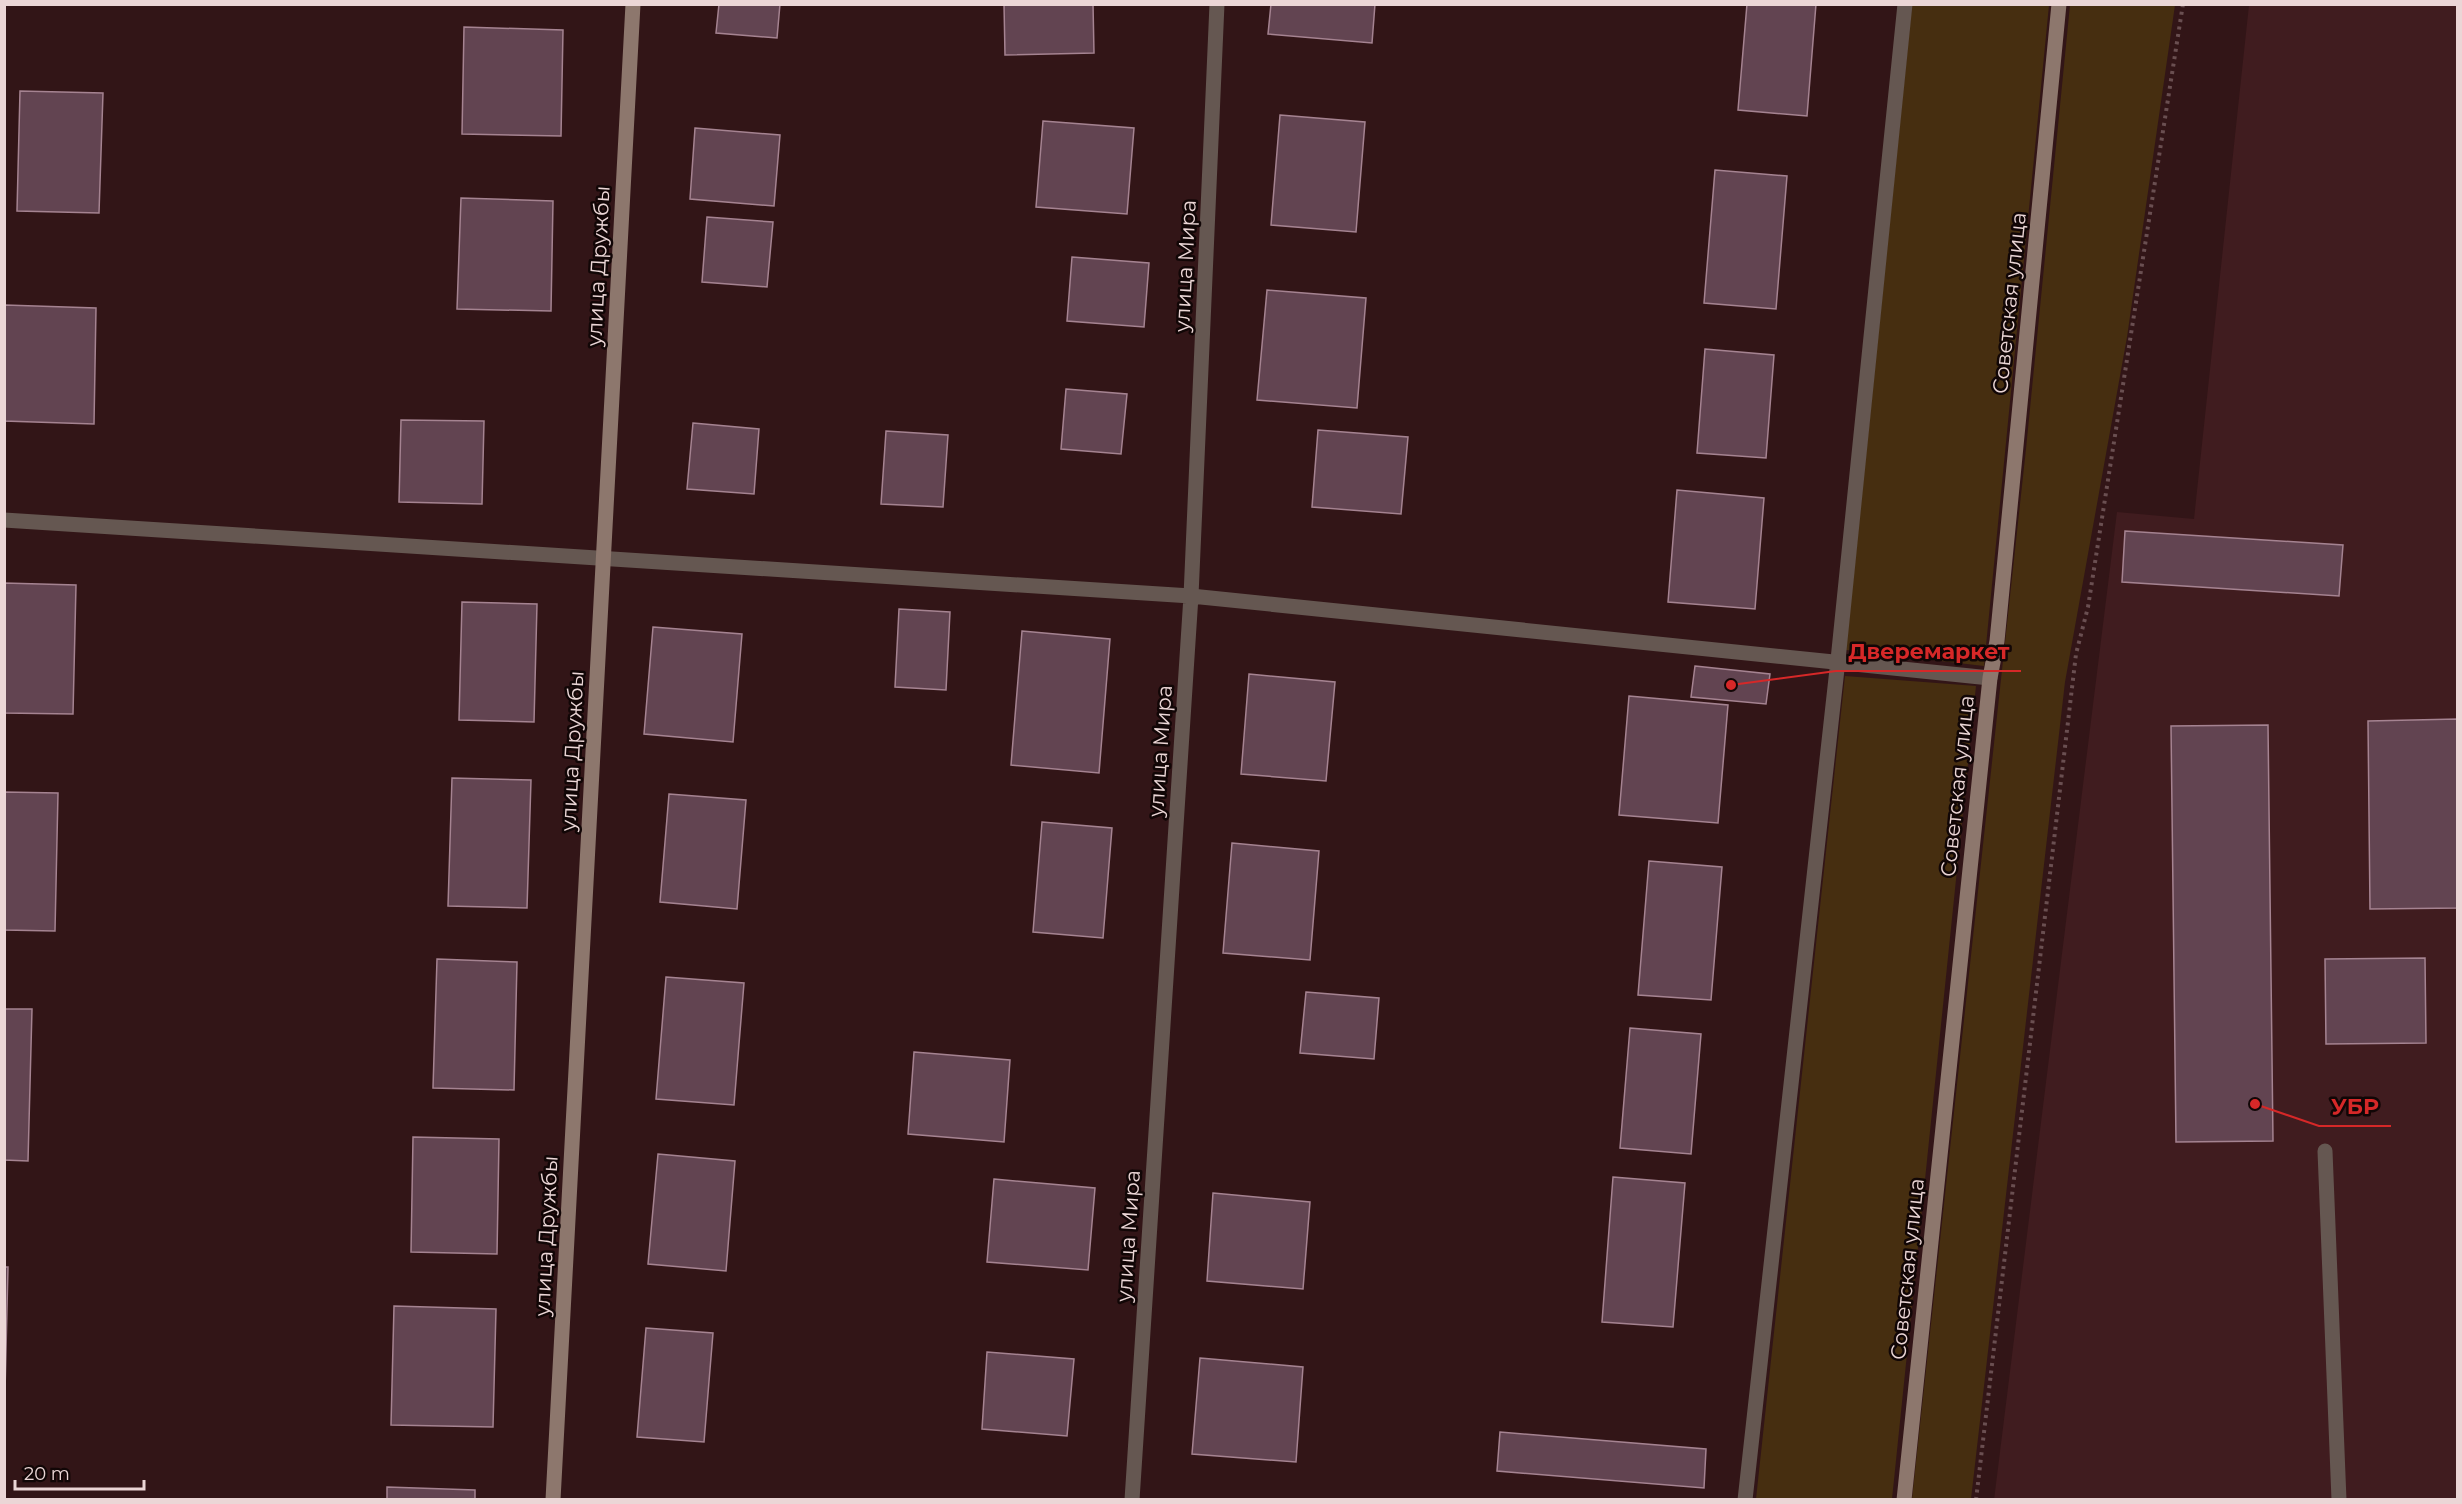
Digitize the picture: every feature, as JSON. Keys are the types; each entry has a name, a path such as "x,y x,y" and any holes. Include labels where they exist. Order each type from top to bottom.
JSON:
{"main road":[{"name":"улица Дружбы","path":"553,1500 633,4"},
{"name":"Советская улица","path":"1904,1500 1990,678 1997,641 2059,4"}],"street":[{"name":"улица Мира","path":"1132,1500 1191,596 1217,4"},
{"path":"1745,1500 1838,660 1905,4"},
{"path":"4,520 1191,596 1838,660 1990,678"},
{"path":"2325,1151 2338,1500"}],"path":[{"path":"1976,1500 2076,654 2088,607 2183,4"}],"shaded area":[{"path":"1912,5 2049,5 1984,666 1846,650"},
{"path":"2070,5 2175,5 2127,337 2065,682 1971,1499 1912,1499 2026,449"},
{"path":"2249,5 2457,5 2457,1499 1994,1500 2117,512 2194,519"},
{"path":"1845,676 1976,686 1892,1499 1756,1499"}],"building":[{"path":"719,4 780,4 777,38 716,33"},
{"path":"1004,4 1093,4 1094,53 1005,55"},
{"path":"1271,4 1375,4 1372,43 1268,34"},
{"path":"1747,4 1816,4 1807,116 1738,110"},
{"path":"464,27 563,30 561,136 462,134"},
{"path":"20,91 103,93 99,213 17,211"},
{"path":"1280,115 1365,122 1356,232 1271,225"},
{"path":"1043,121 1134,128 1127,214 1036,207"},
{"path":"695,128 780,135 774,206 690,199"},
{"path":"1715,170 1787,176 1776,309 1704,303"},
{"path":"461,198 553,201 551,311 457,309"},
{"path":"707,217 773,222 767,287 702,282"},
{"path":"1072,257 1149,263 1144,327 1067,321"},
{"path":"1267,290 1366,298 1357,408 1257,400"},
{"path":"5,305 96,308 94,424 4,421"},
{"path":"1705,349 1774,355 1766,458 1697,453"},
{"path":"1066,389 1127,394 1121,454 1061,449"},
{"path":"401,420 484,421 482,504 399,502"},
{"path":"693,423 759,429 754,494 687,489"},
{"path":"1318,430 1408,437 1401,514 1312,507"},
{"path":"886,431 948,435 943,507 881,504"},
{"path":"1677,490 1764,498 1755,609 1668,602"},
{"path":"2125,531 2343,545 2339,596 2122,582"},
{"path":"4,583 76,585 73,714 4,713"},
{"path":"462,602 537,604 534,722 459,720"},
{"path":"899,609 950,612 946,690 895,687"},
{"path":"653,627 742,634 733,742 644,734"},
{"path":"1022,631 1110,639 1099,773 1011,765"},
{"path":"1695,666 1770,674 1766,704 1691,697"},
{"path":"1249,674 1335,682 1326,781 1241,774"},
{"path":"1629,696 1728,705 1718,823 1619,815"},
{"path":"2457,719 2458,908 2370,909 2368,721"},
{"path":"2268,725 2273,1141 2176,1142 2171,726"},
{"path":"452,778 531,780 527,908 448,906"},
{"path":"4,792 58,793 55,931 4,930"},
{"path":"669,794 746,800 737,909 660,902"},
{"path":"1042,822 1112,828 1103,938 1033,932"},
{"path":"1232,843 1319,851 1310,960 1223,953"},
{"path":"1649,861 1722,867 1711,1000 1638,995"},
{"path":"2425,958 2426,1043 2326,1044 2325,959"},
{"path":"437,959 517,962 514,1090 433,1088"},
{"path":"666,977 744,983 734,1105 656,1099"},
{"path":"1306,992 1379,998 1374,1059 1300,1053"},
{"path":"4,1009 32,1009 28,1161 4,1160"},
{"path":"1630,1028 1701,1034 1691,1154 1620,1148"},
{"path":"914,1052 1010,1060 1004,1142 908,1134"},
{"path":"413,1137 499,1139 497,1254 411,1252"},
{"path":"658,1154 735,1161 726,1271 648,1264"},
{"path":"1613,1177 1685,1183 1673,1327 1602,1322"},
{"path":"994,1179 1095,1188 1088,1270 987,1262"},
{"path":"1213,1193 1310,1202 1303,1289 1207,1281"},
{"path":"4,1267 8,1267 5,1392 4,1392"},
{"path":"394,1306 496,1309 493,1427 391,1425"},
{"path":"646,1328 713,1333 704,1442 637,1437"},
{"path":"987,1352 1074,1359 1067,1436 982,1429"},
{"path":"1200,1358 1303,1367 1296,1462 1192,1454"},
{"path":"1500,1432 1706,1449 1704,1488 1497,1471"},
{"path":"387,1487 475,1490 475,1500 387,1500"}],"place":[{"name":"Дверемаркет","path":"1731,685"},
{"name":"УБР","path":"2255,1104"}]}
